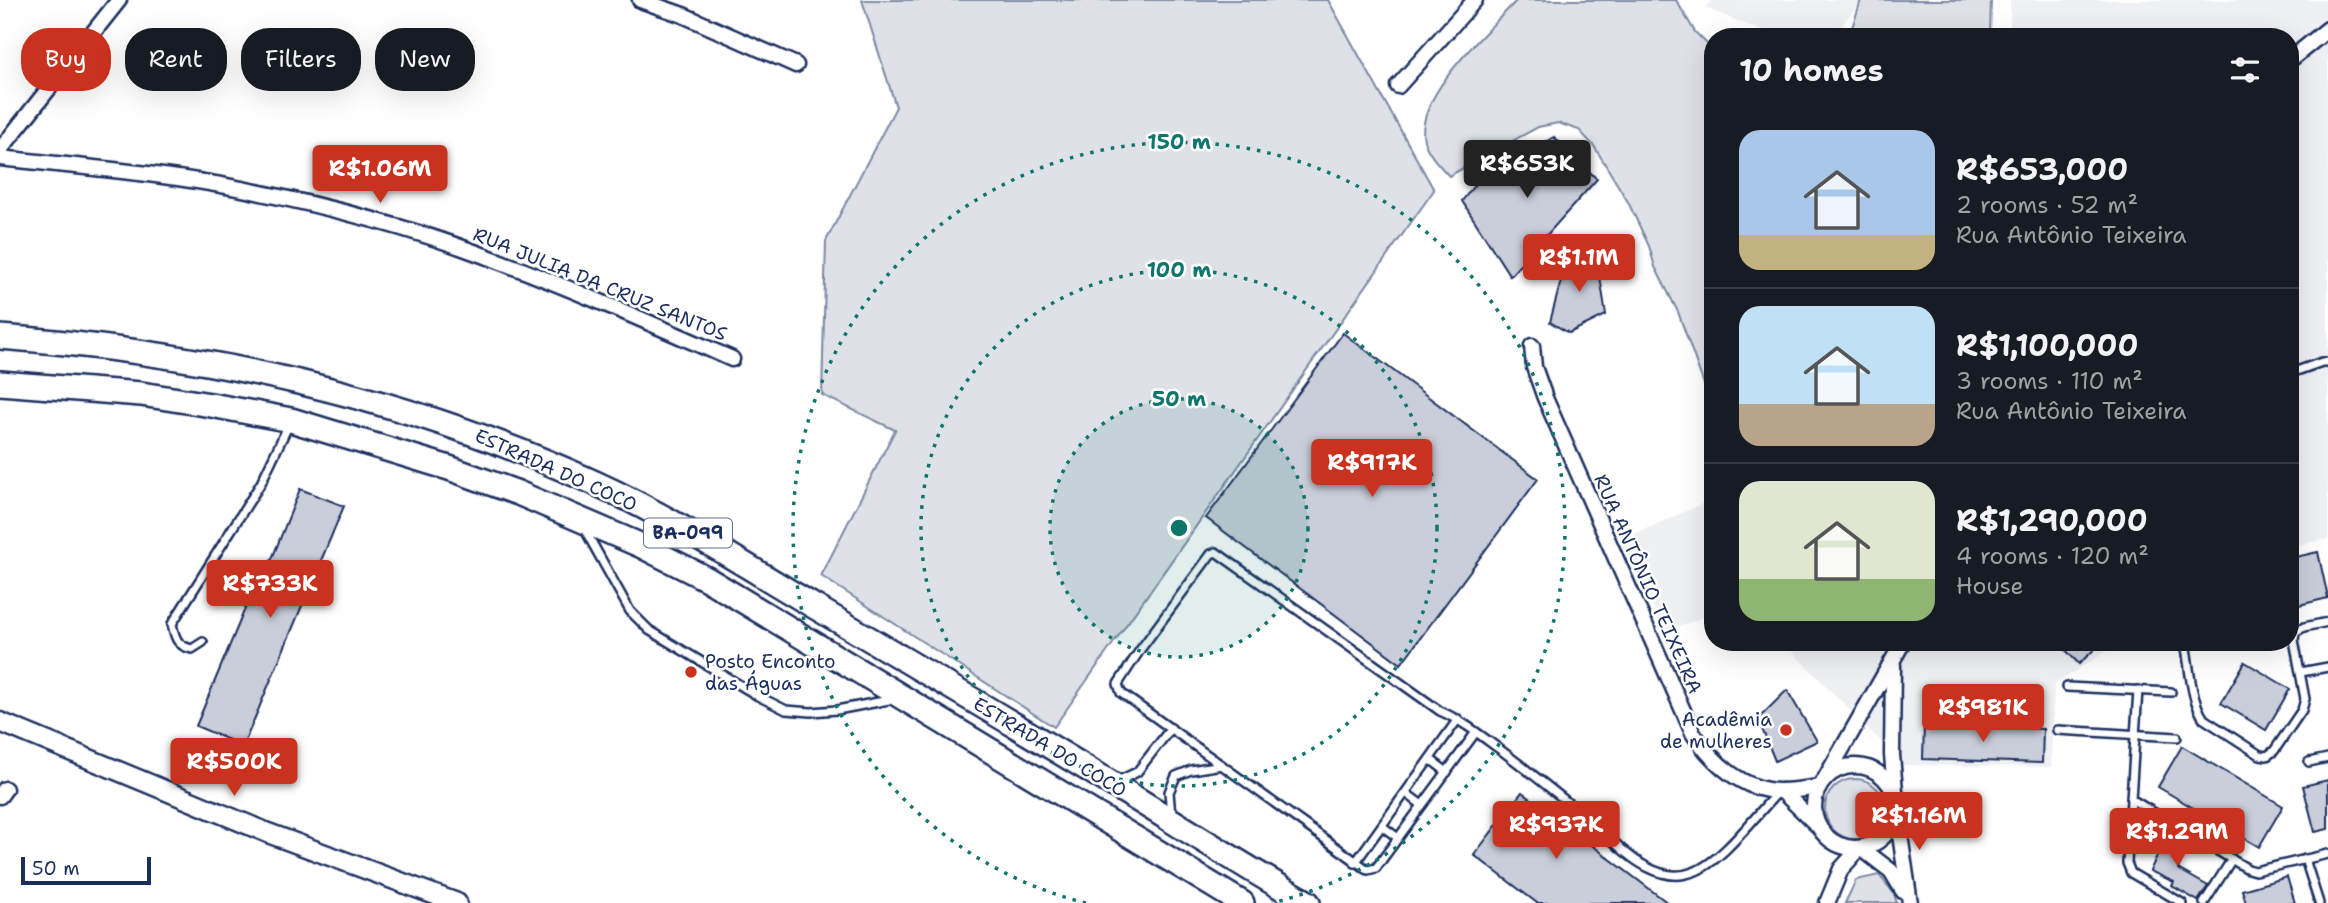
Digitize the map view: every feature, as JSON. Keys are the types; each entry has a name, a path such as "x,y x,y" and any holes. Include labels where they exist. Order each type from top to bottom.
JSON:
{"highway":[{"name":"ESTRADA DO COCO","path":"0,337 149,352 305,383 384,403 460,428 536,458 598,485 668,521 1308,903"},
{"name":"ESTRADA DO COCO","path":"0,383 141,394 291,420 449,468 518,493 642,545 707,579 1242,903"}],"street":[{"path":"0,150 119,0"},
{"path":"640,0 682,15 796,65"},
{"path":"1398,86 1475,0"},
{"path":"2299,53 2328,29"},
{"name":"RUA JULIA DA CRUZ SANTOS","path":"0,158 128,172 242,189 399,228 475,252 564,286 732,359"},
{"name":"RUA ANTÔNIO TEIXEIRA","path":"1532,346 1534,367 1545,398 1693,733 1704,750 1740,780 1758,787 1781,791 1821,784"},
{"path":"1819,827 1814,803 1821,784 1899,651"},
{"path":"1893,663 1892,755 1904,873 1910,903"},
{"path":"0,722 415,896 457,903"},
{"path":"1821,784 1833,772 1845,767 1871,769 1891,787 1896,803 1895,819 1890,830 1872,845 1860,849 1841,869 1827,903"},
{"path":"1781,791 1836,844 1860,849 1891,871 1910,903"}],"lane":[{"path":"2299,370 2328,362"},
{"path":"204,642 192,649 183,648 176,641 172,624 261,483 291,420"},
{"path":"580,520 630,611 649,630 758,696 786,710 811,712 837,710 903,697"},
{"path":"1476,732 1398,838 1372,870 1368,870 1121,693 1118,684 1211,554 1216,552 1440,711 1458,719 1476,732 1542,780 1645,866 1660,873 1675,876 1704,867 1781,791"},
{"path":"2299,630 2328,622"},
{"path":"2187,651 2195,699 2204,719 2260,755 2267,756 2274,751 2301,710 2305,699 2297,651"},
{"path":"2301,672 2328,667"},
{"path":"2067,687 2171,692"},
{"path":"2138,690 2127,863 2132,873 2182,903"},
{"path":"1355,863 1458,719"},
{"path":"1111,783 1137,772 1171,728"},
{"path":"2057,730 2177,737"},
{"path":"2309,762 2328,758"},
{"path":"1430,759 1447,772"},
{"path":"1171,820 1168,792 1176,776 1191,770 1222,765"},
{"path":"1406,793 1422,805"},
{"path":"2131,799 2255,871 2328,854"},
{"path":"1382,826 1398,838"},
{"path":"2204,903 2232,859"},
{"path":"2305,859 2319,903"}],"shaded area":[{"path":"862,0 1328,0 1434,190 1054,727 821,576 895,430 822,395 826,241 896,107"},
{"path":"1517,0 1676,0 1695,32 1704,41 1704,385 1678,312 1655,267 1649,246 1628,202 1594,146 1579,130 1558,123 1538,127 1449,176 1434,159 1424,140 1424,123 1430,104 1456,65"},
{"path":"1712,0 1861,0 1840,28 1755,28 1705,8"},
{"path":"1861,0 1991,0 1990,28 1852,28"},
{"path":"2010,0 2328,0 2328,539 2299,544 2299,28 2010,28"},
{"path":"1704,503 1704,617 1666,632 1619,541"},
{"path":"1792,651 2107,651 2054,685 2051,767 1904,765"},
{"path":"1855,779 1872,784 1880,792 1885,809 1880,826 1872,834 1855,839 1838,834 1830,826 1825,809 1830,792 1838,784"},
{"path":"1879,875 1893,892 1897,903 1845,903 1856,880"}],"building":[{"path":"1554,137 1597,179 1510,276 1462,201 1476,183"},
{"path":"1596,251 1606,315 1569,333 1550,322 1567,258"},
{"path":"1343,333 1538,479 1401,664 1206,518"},
{"path":"300,489 344,506 243,746 196,726 249,599 255,601"},
{"path":"2318,552 2328,598 2299,605 2299,556"},
{"path":"2067,651 2093,651 2079,664"},
{"path":"2245,662 2290,689 2266,730 2221,703"},
{"name":"Acadêmia de mulheres","path":"1787,690 1817,741 1775,761 1758,719"},
{"path":"1924,725 2043,729 2042,763 1923,759"},
{"path":"2182,746 2283,806 2259,847 2158,787"},
{"path":"2328,780 2328,829 2315,832 2303,786"},
{"path":"1522,792 1668,903 1537,903 1474,855"},
{"path":"2167,834 2189,844 2178,869 2208,886 2198,901 2172,886 2174,882 2150,871"},
{"path":"2287,877 2295,903 2246,903 2242,890"}],"place":[{"name":"Posto Enconto das Águas","path":"691,672"},
{"name":"Acadêmia de mulheres","path":"1786,730"}]}
